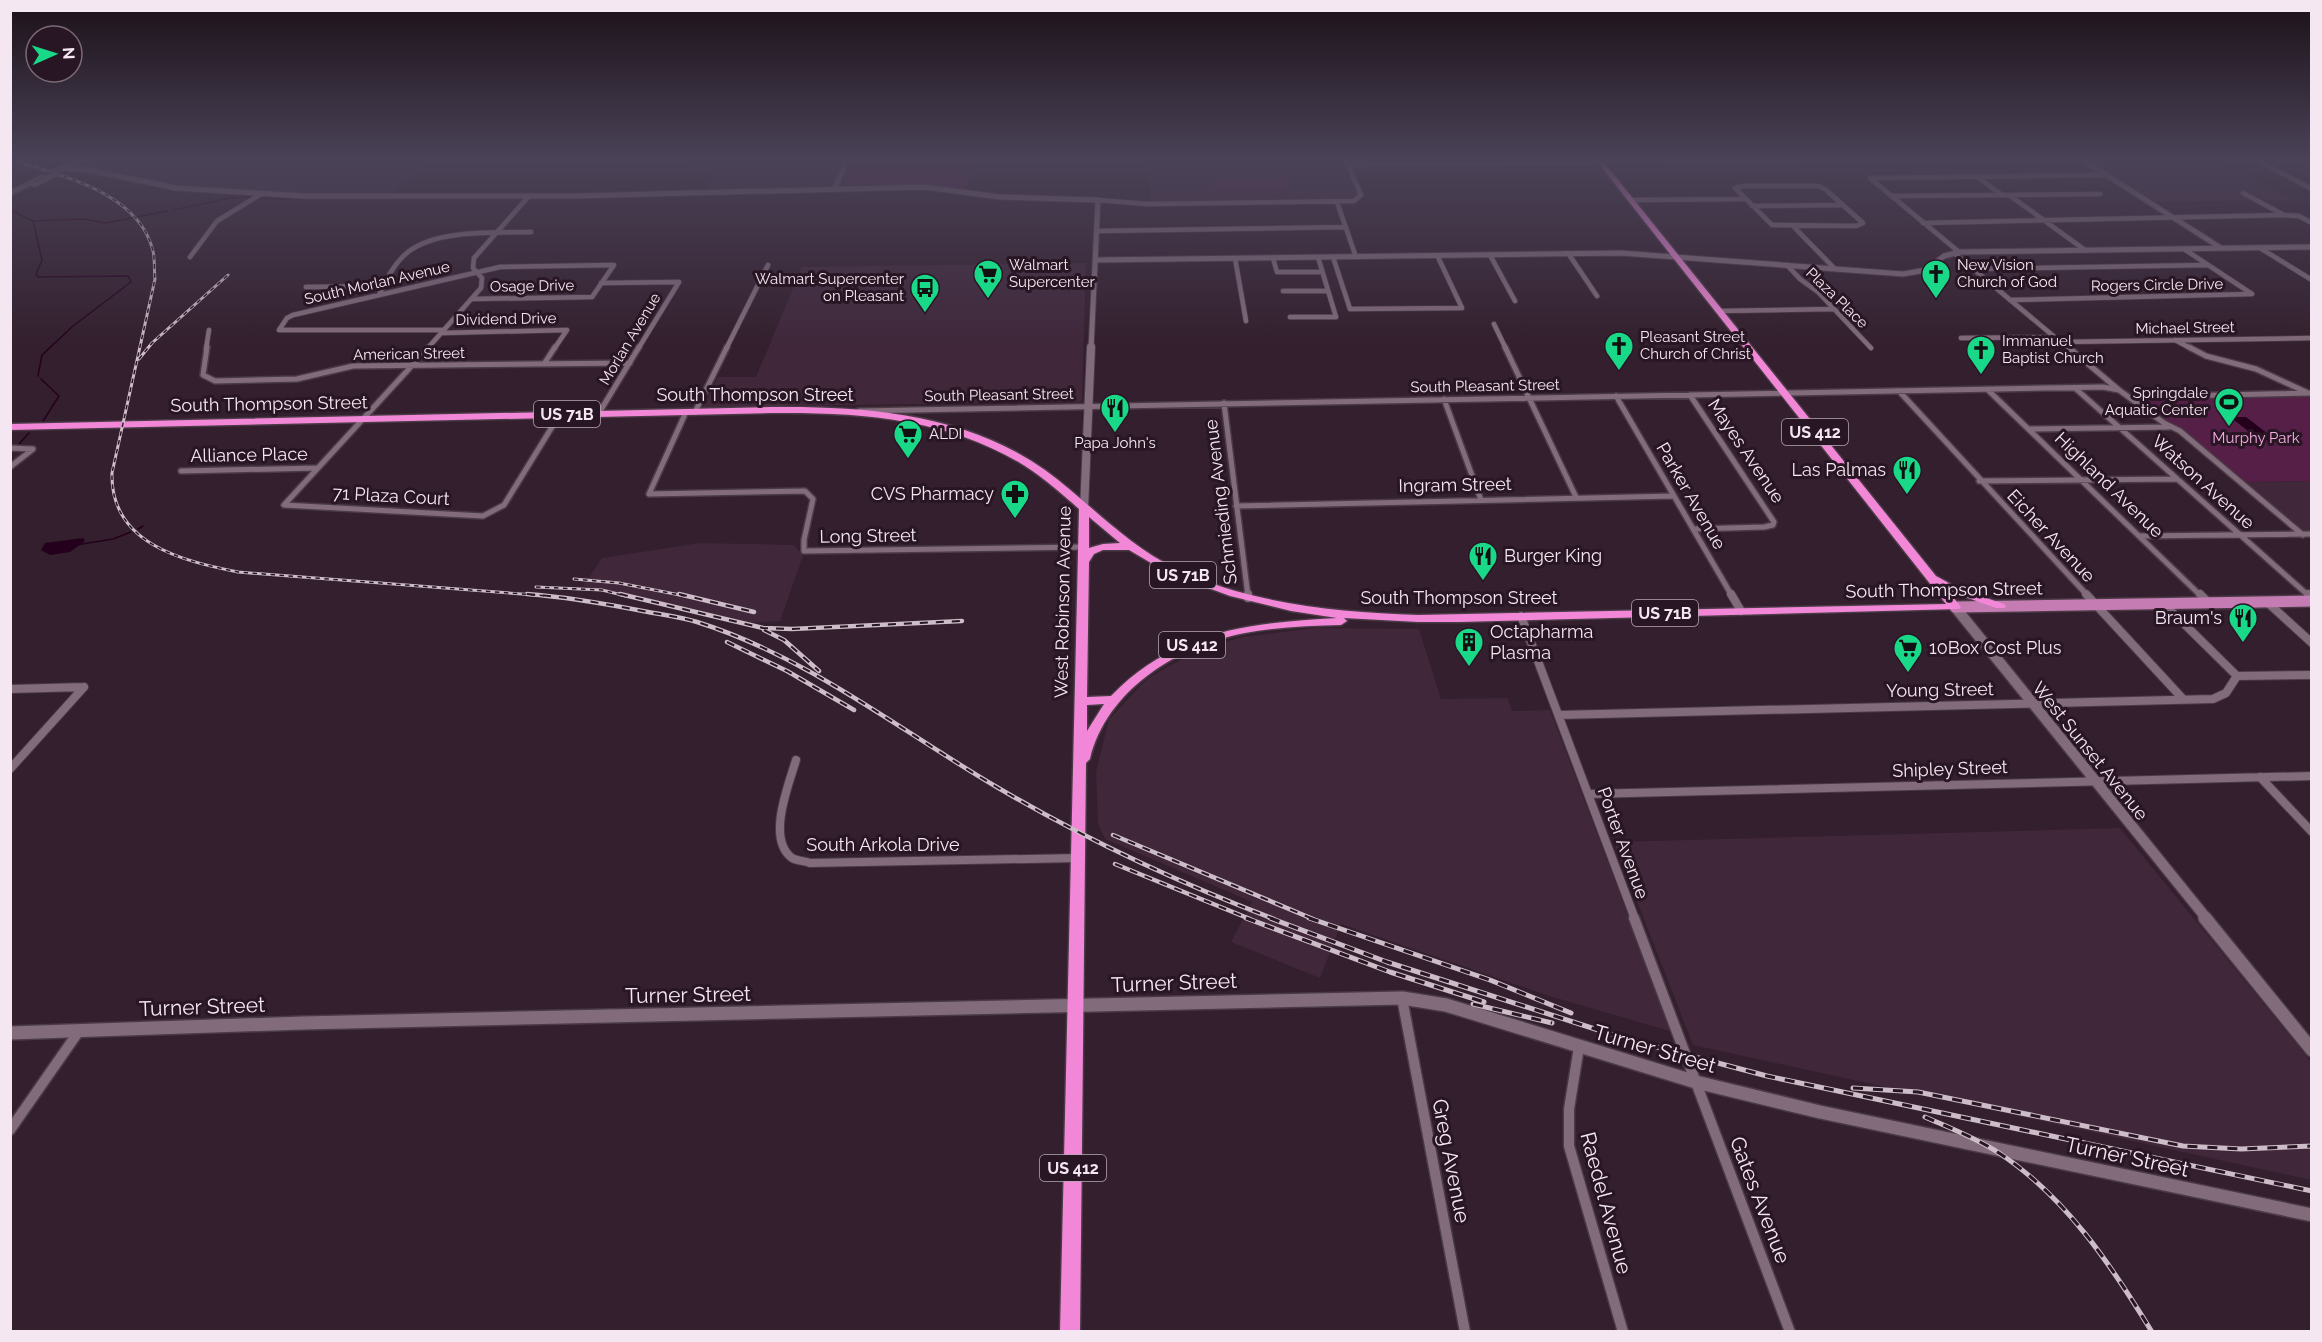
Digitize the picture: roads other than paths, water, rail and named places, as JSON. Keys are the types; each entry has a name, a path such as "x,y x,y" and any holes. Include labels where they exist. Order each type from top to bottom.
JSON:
{"highway":[{"name":"West Sunset Avenue","path":"1649,223 1954,607"},
{"name":"South Thompson Street","path":"11,428 599,413 815,409 851,411 920,421 966,434 994,445 1031,465 1132,548 1168,568 1221,590 1296,610 1376,619 1954,607"},
{"name":"West Robinson Avenue","path":"1076,1005 1084,509"},
{"path":"1082,565 1085,556 1097,548 1132,548"},
{"path":"1929,575 1956,591 2000,606"},
{"path":"1284,624 1296,610"},
{"name":"US 412","path":"1079,775 1097,722 1112,703 1147,671 1183,649 1225,634 1284,624 1376,619"},
{"path":"1080,704 1112,703"},
{"name":"US 412","path":"1070,1332 1076,1005"}],"main road":[{"name":"South Thompson Street","path":"1954,607 2312,600"}],"street":[{"path":"190,257 200,248 207,232 216,223"},
{"path":"471,299 483,283 473,268 474,258 506,223"},
{"name":"West Robinson Avenue","path":"1084,509 1097,223"},
{"path":"1344,223 1356,257"},
{"path":"1770,223 1772,225 1793,226 1862,225 1862,223"},
{"path":"1923,223 1946,223"},
{"path":"1923,223 1973,269 2060,342 2119,390 2133,397 2169,427 2180,431 2303,535"},
{"path":"2047,223 2085,250"},
{"path":"2181,223 2221,248"},
{"path":"1793,226 1835,269"},
{"path":"1097,231 1346,227"},
{"path":"379,295 406,254 424,242 497,233 531,232"},
{"path":"1097,260 1628,253 1911,273 1931,268 1941,258 1957,253 2312,247"},
{"path":"2260,248 2312,280"},
{"name":"Rogers Circle Drive","path":"2010,300 2252,294 2184,249"},
{"path":"1568,253 1598,296"},
{"path":"1333,257 1350,309 1460,308 1462,304 1437,255"},
{"path":"1490,255 1515,301"},
{"path":"1290,317 1336,317 1318,257"},
{"path":"1235,258 1246,321"},
{"path":"1274,258 1277,272 1322,272"},
{"path":"1941,258 1956,258 1965,262"},
{"name":"South Morlan Avenue","path":"443,332 279,330 289,316 477,273 524,265 614,265 602,283"},
{"path":"690,412 768,265"},
{"name":"Plaza Place","path":"1787,265 1871,348"},
{"name":"Rogers Circle Drive","path":"1973,269 2208,265"},
{"name":"Morlan Avenue","path":"599,413 679,282 602,283"},
{"name":"Osage Drive","path":"471,299 592,297 602,283"},
{"path":"306,287 384,286"},
{"path":"1283,291 1328,291"},
{"name":"71 Plaza Court","path":"471,299 413,366 284,506 483,516 504,505 560,414"},
{"path":"1719,311 1834,309"},
{"path":"1494,324 1576,497"},
{"name":"American Street","path":"209,330 203,375 209,380 287,380 353,366 630,363"},
{"name":"Dividend Drive","path":"443,332 567,330 544,364"},
{"path":"1961,338 2054,337"},
{"name":"Michael Street","path":"2060,342 2312,338"},
{"path":"2175,340 2205,356 2264,372 2310,393"},
{"name":"South Pleasant Street","path":"851,411 2103,387 2119,390"},
{"name":"Watson Avenue","path":"2075,388 2312,600"},
{"name":"Highland Avenue","path":"1988,390 2209,603"},
{"name":"Eicher Avenue","path":"1899,391 1979,481 2183,699"},
{"path":"2133,397 2310,393"},
{"name":"Mayes Avenue","path":"1690,395 1773,518 1773,525 1764,527 1693,529"},
{"name":"Parker Avenue","path":"1616,396 1741,611"},
{"path":"1444,399 1481,500"},
{"name":"Schmieding Avenue","path":"1224,403 1248,598"},
{"name":"Long Street","path":"690,412 649,494 792,490 805,492 813,499 813,512 802,545 804,551 1082,547"},
{"path":"2029,429 2169,427"},
{"path":"10,448 33,449 10,467"},
{"name":"Alliance Place","path":"181,471 317,468"},
{"path":"1979,481 2177,479"},
{"name":"Ingram Street","path":"1236,506 1674,496"},
{"path":"2140,536 2312,534"},
{"path":"2267,602 2312,643"},
{"path":"2163,604 2237,676 2312,675"},
{"name":"West Sunset Avenue","path":"1954,607 2312,1050"},
{"name":"Porter Avenue","path":"1521,616 1696,1082"},
{"name":"Young Street","path":"1559,715 2183,699 2221,696 2237,676"},
{"path":"10,688 84,687 10,769"},
{"name":"South Arkola Drive","path":"796,760 780,822 779,837 793,859 810,863 1078,858"},
{"name":"Shipley Street","path":"1589,794 2312,776"},
{"path":"2260,777 2312,832"},
{"name":"Turner Street","path":"10,1033 1402,998 1446,1005 1696,1082 1994,1150 2312,1215"},
{"name":"Greg Avenue","path":"1402,998 1465,1332"},
{"path":"10,1130 79,1031"},
{"name":"Raedel Avenue","path":"1579,1047 1568,1104 1569,1146 1623,1332"},
{"name":"Gates Avenue","path":"1696,1082 1790,1332"}],"waterway":[{"path":"33,223 42,260 36,274 38,277 128,276 131,282 73,326 42,355 38,376"},
{"path":"104,223 108,223"},
{"path":"41,379 59,396 43,421"},
{"path":"19,444 29,433"},
{"path":"138,529 143,526"},
{"path":"76,545 113,539 131,532"}],"railway":[{"path":"139,223 145,231 153,251 155,279 112,473 115,497 123,517 136,533 173,555 238,572 544,596"},
{"path":"139,359 152,343 228,275"},
{"path":"574,579 619,583 685,596"},
{"path":"536,587 602,590 626,596"},
{"path":"527,594 544,596"},
{"path":"620,594 763,628 792,629 962,621"},
{"path":"679,594 754,612"},
{"path":"544,596 548,596"},
{"path":"544,596 679,617 737,636 814,674 995,786 1062,824 1167,875 1274,919"},
{"path":"764,630 784,640 819,671"},
{"path":"727,642 787,671 854,710"},
{"path":"1113,835 1313,919"},
{"path":"1115,864 1250,919"},
{"path":"1246,918 1390,972 1484,1002"},
{"path":"1270,918 1387,962 1623,1038 1767,1076 2312,1191"},
{"path":"1309,918 1490,980 1571,1013"},
{"path":"1473,1004 1552,1023"},
{"path":"1853,1088 1918,1092 2183,1146 2241,1149 2312,1146"},
{"path":"1925,1117 1999,1153 2045,1190 2085,1234 2120,1282 2152,1332"}],"place":[{"name":"Walmart Supercenter","path":"988,300"},
{"name":"New Vision Church of God","path":"1936,300"},
{"name":"Walmart Supercenter on Pleasant","path":"925,314"},
{"name":"Pleasant Street Church of Christ","path":"1619,372"},
{"name":"Immanuel Baptist Church","path":"1981,376"},
{"name":"Springdale Aquatic Center","path":"2229,428"},
{"name":"Papa John's","path":"1115,434"},
{"name":"ALDI","path":"908,460"},
{"name":"Las Palmas","path":"1907,496"},
{"name":"CVS Pharmacy","path":"1015,520"},
{"name":"Burger King","path":"1483,582"},
{"name":"Braum's","path":"2243,644"},
{"name":"Octapharma Plasma","path":"1469,668"},
{"name":"10Box Cost Plus","path":"1908,674"}],"park label":[{"name":"Murphy Park","path":"2256,438"}]}
